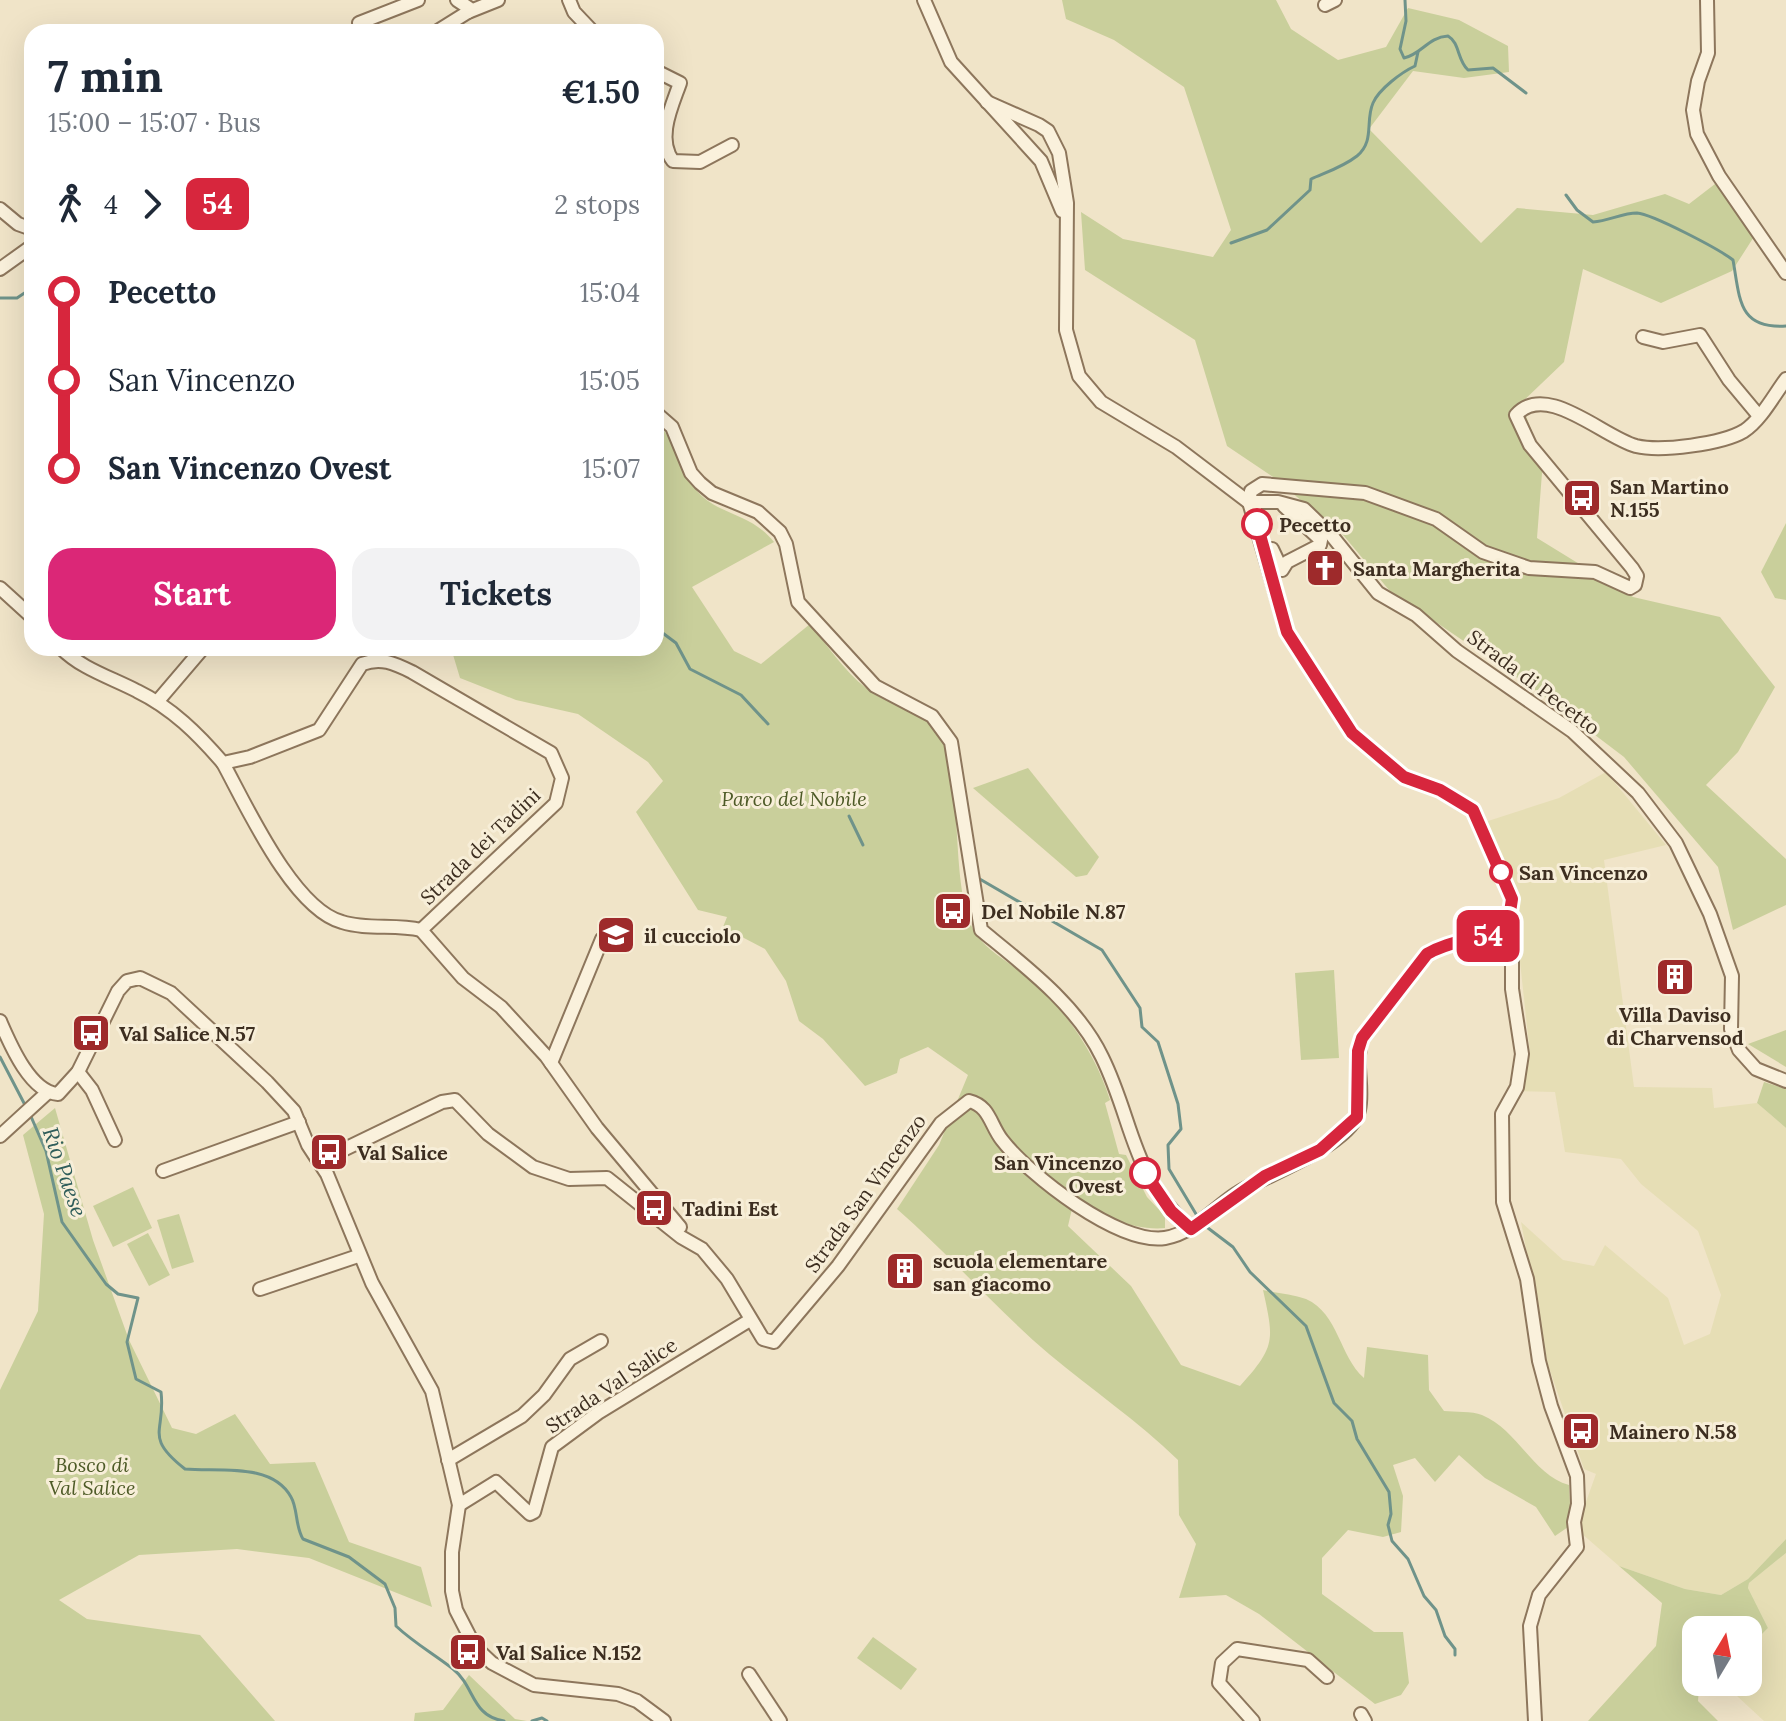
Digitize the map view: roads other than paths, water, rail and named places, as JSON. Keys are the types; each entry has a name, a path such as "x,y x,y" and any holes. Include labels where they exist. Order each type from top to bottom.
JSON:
{"street":[{"path":"359,23 418,0"},
{"path":"457,0 469,8 468,12"},
{"path":"449,24 498,0"},
{"path":"569,0 574,12 585,24"},
{"path":"924,0 951,62 1041,161 1066,222"},
{"path":"1707,0 1708,53 1693,110 1697,134 1719,176 1786,273"},
{"path":"664,75 680,83 668,117 667,152 673,161 700,162 732,145"},
{"path":"987,102 1048,131 1063,172 1066,330 1079,376 1109,408 1176,447 1260,512 1276,563 1282,570 1287,562 1320,545 1321,540 1278,502"},
{"path":"0,209 24,226"},
{"path":"15,259 23,241 18,224"},
{"path":"0,269 24,252"},
{"path":"1643,337 1663,342 1700,335 1729,380 1759,416"},
{"path":"1535,1721 1530,1626 1539,1595 1577,1547 1574,1522 1578,1504 1577,1476 1551,1406 1539,1361 1527,1279 1503,1202 1502,1114 1517,1087 1522,1054 1512,989 1512,941 1508,925 1512,899 1473,810 1440,790 1404,777 1352,733 1287,632 1249,502 1251,491 1262,484 1365,493 1436,519 1483,552 1529,568 1595,572 1630,588 1635,585 1637,576 1632,568 1530,445 1516,415 1532,403 1544,403 1634,446 1656,449 1724,439 1745,430 1786,379"},
{"path":"664,420 672,427 691,473 700,483 712,493 758,512 780,532 786,544 798,602 875,686 932,716 951,742 981,930 1056,994 1101,1055 1145,1173 1171,1211 1198,1224"},
{"name":"Strada di Pecetto","path":"1249,502 1278,502 1304,509 1332,536 1378,593 1416,615 1457,651 1572,731 1638,793 1676,843 1710,914 1732,976 1731,1029 1739,1050 1756,1069 1786,1081"},
{"path":"0,588 24,610"},
{"name":"Strada dei Tadini","path":"70,656 80,664 157,702 188,724 223,763 286,870 324,913 344,923 421,930 463,978 501,1007 551,1063 597,1128 668,1216 702,1249"},
{"path":"157,702 196,656"},
{"name":"Strada dei Tadini","path":"223,763 250,757 319,730 362,664 373,660 394,663 412,672 551,753 560,766 562,778 556,803 421,930"},
{"name":"Strada San Vincenzo","path":"750,1320 768,1342 782,1334 838,1266 941,1123 969,1101 985,1108 1002,1140 1026,1164 1085,1210 1141,1236 1163,1239 1198,1224 1234,1195 1320,1150 1348,1128 1360,1109 1358,1051 1362,1038 1427,954 1439,947 1491,935 1508,925"},
{"path":"551,1063 602,939 612,932"},
{"path":"2,1030 34,1081 47,1093 58,1094 78,1072 118,991 127,981 140,978 171,993 289,1102 308,1145 320,1161 358,1256 425,1374 459,1505 452,1552 452,1591 465,1632 481,1654 513,1676 534,1685 618,1694 637,1701 664,1721"},
{"path":"78,1072 92,1090 115,1140"},
{"path":"0,1136 47,1093"},
{"path":"320,1161 442,1102 455,1100 488,1134 533,1167 569,1179 607,1178 681,1237 702,1249 727,1279 750,1320"},
{"path":"163,1171 299,1122"},
{"path":"260,1289 358,1256"},
{"name":"Strada Val Salice","path":"459,1505 496,1482 530,1514 534,1512 552,1447 598,1413 750,1320"},
{"name":"Strada Val Salice","path":"448,1460 522,1416 544,1395 570,1359 601,1341"},
{"path":"1253,1721 1219,1683 1222,1663 1237,1649 1308,1660 1327,1677"},
{"path":"749,1674 780,1721"}],"waterway":[{"path":"1405,0 1406,21 1400,49 1404,58 1435,39 1448,36 1455,43 1468,70 1493,68 1526,93"},
{"path":"1231,243 1267,230 1310,190 1311,179 1341,166 1363,150 1373,103 1391,82 1415,66 1418,52"},
{"path":"1566,195 1577,210 1593,222 1637,213 1656,219 1725,255 1733,260 1740,299 1750,317 1770,326 1786,326"},
{"path":"0,298 17,298 24,293"},
{"path":"664,634 676,643 690,669 741,695 768,724"},
{"path":"849,816 863,845"},
{"path":"978,878 1102,950 1140,1008 1142,1027 1158,1042 1178,1104 1181,1129 1168,1145 1169,1169 1199,1219"},
{"name":"Rio Paese","path":"0,1057 25,1105"},
{"name":"Rio Paese","path":"29,1112 46,1151 62,1222 106,1284 118,1294 138,1298 127,1342 136,1379 161,1392 159,1433 164,1449 185,1469 243,1471 271,1478 282,1486 293,1502 303,1539 349,1557 385,1584 395,1608 396,1626 453,1669 485,1713 504,1721"},
{"path":"1204,1225 1233,1247 1250,1272 1306,1326 1334,1403 1352,1421 1357,1439 1389,1492 1391,1514 1388,1525 1392,1541 1408,1559 1424,1596 1436,1610 1455,1655"},
{"name":"Rio Paese","path":"532,1721 542,1718 547,1721"}],"place":[{"name":"San Martino N.155","path":"1582,498"},
{"name":"Pecetto","path":"1257,524"},
{"name":"Santa Margherita","path":"1325,568"},
{"name":"San Vincenzo","path":"1501,872"},
{"name":"Del Nobile N.87","path":"953,911"},
{"name":"il cucciolo","path":"616,935"},
{"name":"Villa Daviso di Charvensod","path":"1675,977"},
{"name":"Val Salice N.57","path":"91,1033"},
{"name":"Val Salice","path":"329,1152"},
{"name":"San Vincenzo Ovest","path":"1145,1173"},
{"name":"Tadini Est","path":"654,1208"},
{"name":"scuola elementare san giacomo","path":"905,1271"},
{"name":"Mainero N.58","path":"1581,1431"},
{"name":"Val Salice N.152","path":"468,1652"}],"park label":[{"name":"Parco del Nobile","path":"794,798"},
{"name":"Bosco di Val Salice","path":"92,1476"}]}
